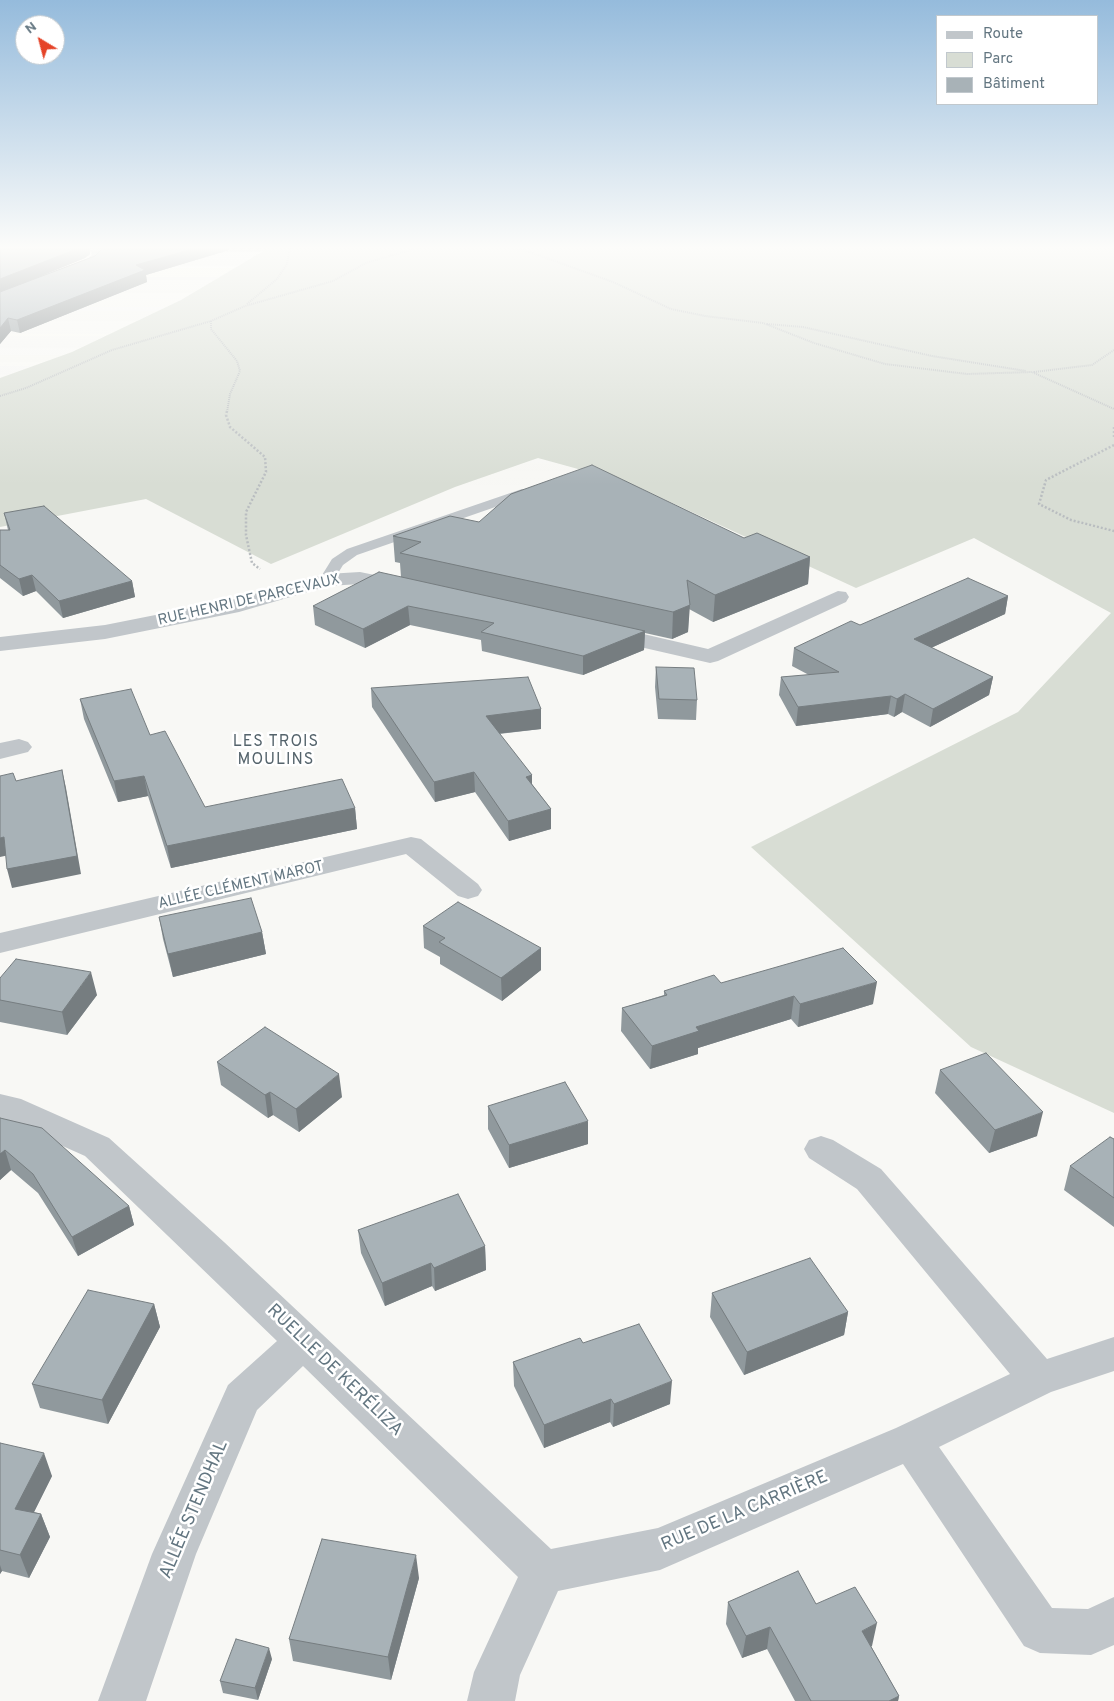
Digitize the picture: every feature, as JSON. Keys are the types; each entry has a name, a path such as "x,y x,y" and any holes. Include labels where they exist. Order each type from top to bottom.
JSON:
{"street":[{"name":"RUE HENRI DE PARCEVAUX","path":"0,644 105,632 240,605 327,580 360,578 418,591"},
{"path":"593,630 710,656 838,597"},
{"name":"ALLÉE CLÉMENT MAROT","path":"0,943 411,845 468,890"},
{"name":"RUELLE DE KERÉLIZA","path":"0,1106 9,1108 97,1148 212,1253 544,1572"},
{"path":"821,1149 869,1179 1039,1379"},
{"name":"ALLÉE STENDHAL","path":"122,1701 174,1554 242,1398 303,1341"},
{"name":"RUE DE LA CARRIÈRE","path":"544,1572 660,1549 911,1441 1039,1379 1114,1354"},
{"path":"911,1441 1040,1630 1091,1632 1114,1620"},
{"path":"491,1701 497,1672 544,1572"}],"lane":[{"path":"327,580 337,562 352,552 522,493"}],"path":[{"path":"0,396 26,388 112,350 193,326"},
{"path":"211,326 211,329 237,361 240,371 230,394 226,415 230,426 265,457 266,472 246,512 246,535 252,563 290,592"},
{"path":"771,326 814,343 894,365 967,374 1032,372 1092,365 1114,350"},
{"path":"789,326 874,342 932,356 1032,372 1114,409"},
{"path":"1114,427 1114,439"},
{"path":"1114,445 1046,480 1039,504 1071,520 1114,531"}],"green space":[{"path":"126,326 1114,326 1114,1113 971,1047 751,847 1018,712 1111,613 974,538 856,588 629,483 538,458 455,487 271,564 146,499 0,527 0,378 72,352"}],"building":[{"path":"592,465 744,538 757,533 810,557 715,595 687,580 690,605 673,612 400,553 421,542 393,536 450,516 479,522 511,494"},
{"path":"44,506 132,581 59,601 32,575 19,579 0,565 0,530 10,530 4,513"},
{"path":"379,572 645,631 583,656 481,632 494,623 408,606 363,629 313,606"},
{"path":"968,578 1008,596 914,639 993,677 933,709 905,694 897,699 891,696 798,707 781,677 839,672 794,648 851,621 860,625"},
{"path":"656,667 694,668 697,700 659,699"},
{"path":"528,677 541,709 486,716 532,775 526,777 551,809 508,821 474,772 434,782 371,688"},
{"path":"131,689 150,735 165,731 205,807 342,779 355,808 167,846 144,776 114,781 80,699"},
{"path":"62,770 77,856 7,869 4,837 0,838 0,776 13,773 16,781"},
{"path":"251,898 262,932 168,954 159,917"},
{"path":"458,902 541,948 501,978 439,942 445,938 423,926"},
{"path":"843,948 877,982 800,1004 794,996 696,1027 699,1031 652,1046 622,1008 667,995 664,991 714,975 721,983"},
{"path":"16,959 91,972 62,1012 0,1000 0,978"},
{"path":"265,1027 339,1074 296,1109 270,1092 265,1095 217,1062"},
{"path":"986,1053 1043,1112 995,1130 940,1070"},
{"path":"565,1082 588,1121 509,1145 488,1106"},
{"path":"0,1118 42,1128 129,1206 72,1237 33,1174 5,1150 0,1154"},
{"path":"1110,1137 1114,1139 1114,1198 1070,1166"},
{"path":"458,1194 485,1246 434,1268 431,1263 382,1283 358,1230"},
{"path":"810,1258 848,1312 747,1352 712,1293"},
{"path":"88,1290 154,1304 102,1400 32,1384"},
{"path":"639,1324 672,1381 614,1404 611,1399 544,1425 513,1362 580,1338 583,1343"},
{"path":"0,1443 44,1453 15,1509 41,1514 20,1555 0,1550"},
{"path":"322,1539 416,1555 388,1657 289,1639"},
{"path":"798,1571 816,1604 855,1587 877,1623 862,1631 899,1696 889,1701 811,1701 770,1627 746,1636 728,1602"},
{"path":"236,1639 269,1648 255,1688 220,1681"}],"district":[{"name":"LES TROIS MOULINS","path":"276,752"}]}
